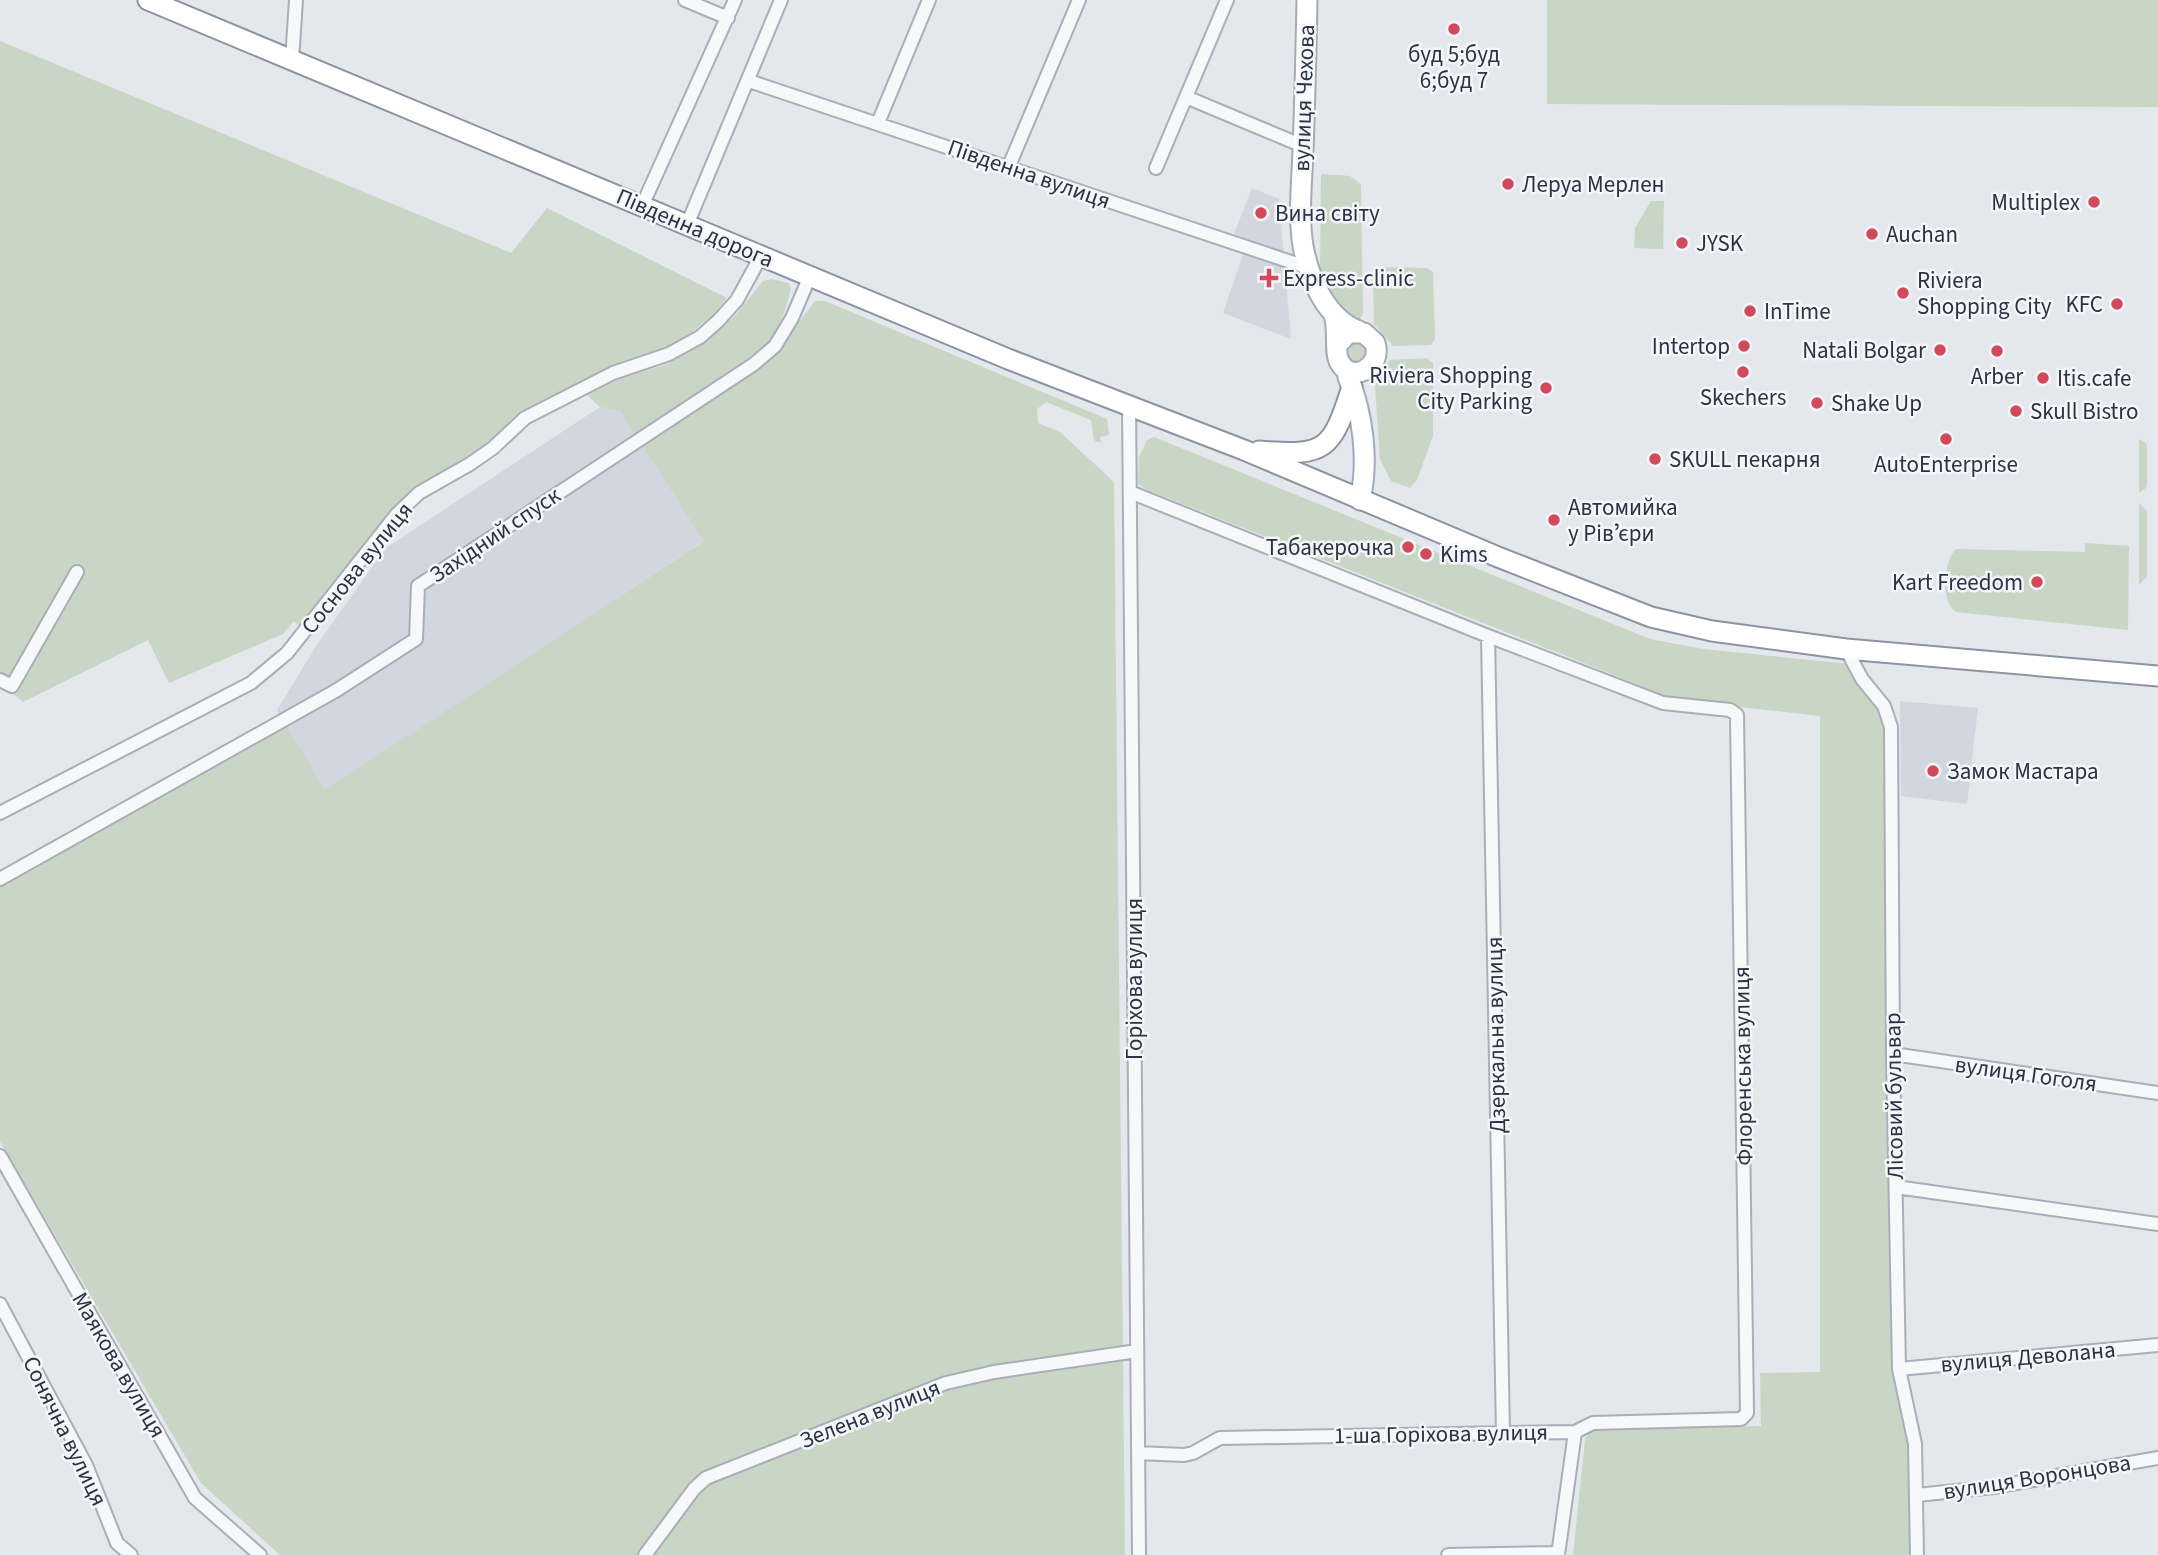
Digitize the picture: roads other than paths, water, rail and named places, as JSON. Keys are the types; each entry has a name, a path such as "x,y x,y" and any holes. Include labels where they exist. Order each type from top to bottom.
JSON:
{"main road":[{"name":"Південна дорога","path":"148,0 1008,359 1244,450 1360,500 1651,617 1712,631 1846,649 2158,676"},
{"name":"вулиця Чехова","path":"1307,0 1303,244 1309,268 1334,316 1338,344"},
{"path":"1334,316 1345,325 1368,335 1375,343 1376,358 1362,390 1359,415"},
{"path":"1359,331 1348,333 1338,344 1337,355 1352,387 1359,415 1364,477 1360,500"},
{"path":"1340,364 1353,372 1371,367"},
{"path":"1244,450 1299,453 1323,445 1340,424 1352,387"}],"street":[{"path":"292,60 296,0"},
{"path":"685,0 728,18"},
{"path":"642,206 735,0"},
{"path":"687,225 781,0"},
{"path":"878,123 929,0"},
{"path":"1009,166 1079,0"},
{"path":"1156,168 1227,0"},
{"name":"Південна вулиця","path":"749,81 1309,268"},
{"path":"1186,97 1303,146"},
{"name":"Соснова вулиця","path":"0,813 251,683 287,653 397,514 419,494 493,448 525,418 613,373 669,354 700,337 737,300 761,256"},
{"name":"Західний спуск","path":"0,879 337,690 416,639 418,586 754,364 775,346 792,318 810,276"},
{"name":"Горіхова вулиця","path":"1129,404 1139,1555"},
{"path":"1130,492 1488,636"},
{"path":"6,683 77,572"},
{"name":"Флоренська вулиця","path":"1488,636 1663,703 1730,710 1738,715 1745,1418"},
{"name":"Дзеркальна вулиця","path":"1488,636 1503,1433"},
{"name":"Лісовий бульвар","path":"1846,649 1862,679 1884,706 1891,727 1899,1369 1915,1444 1917,1555"},
{"name":"вулиця Гоголя","path":"1893,1054 2158,1093"},
{"name":"Маякова вулиця","path":"0,1156 195,1498 260,1555"},
{"path":"1896,1187 2158,1224"},
{"name":"Сонячна вулиця","path":"0,1304 86,1465 115,1549 131,1555"},
{"name":"вулиця Деволана","path":"1899,1369 2158,1345"},
{"name":"Зелена вулиця","path":"645,1555 694,1489 706,1478 946,1383 994,1372 1137,1352"},
{"name":"1-ша Горіхова вулиця","path":"1138,1453 1184,1455 1220,1438 1576,1432 1593,1423 1745,1418"},
{"path":"1448,1555 1558,1554 1576,1432"},
{"name":"вулиця Воронцова","path":"1917,1495 1994,1487 2158,1458"}],"place":[{"name":"буд 5;буд 6;буд 7","path":"1454,29"},
{"name":"Леруа Мерлен","path":"1508,184"},
{"name":"Multiplex","path":"2094,202"},
{"name":"Вина світу","path":"1261,213"},
{"name":"Auchan","path":"1872,234"},
{"name":"JYSK","path":"1682,243"},
{"name":"Express-clinic","path":"1269,278"},
{"name":"Riviera Shopping City","path":"1903,293"},
{"name":"KFC","path":"2117,304"},
{"name":"InTime","path":"1750,311"},
{"name":"Intertop","path":"1744,346"},
{"name":"Natali Bolgar","path":"1940,350"},
{"name":"Arber","path":"1997,351"},
{"name":"Skechers","path":"1743,372"},
{"name":"Itis.cafe","path":"2043,378"},
{"name":"Riviera Shopping City Parking","path":"1546,388"},
{"name":"Shake Up","path":"1817,403"},
{"name":"Skull Bistro","path":"2016,411"},
{"name":"AutoEnterprise","path":"1946,439"},
{"name":"SKULL пекарня","path":"1655,459"},
{"name":"Автомийка у Рівʼєри","path":"1554,520"},
{"name":"Табакерочка","path":"1408,547"},
{"name":"Kims","path":"1426,554"},
{"name":"Kart Freedom","path":"2037,582"},
{"name":"Замок Мастара","path":"1933,771"}]}
